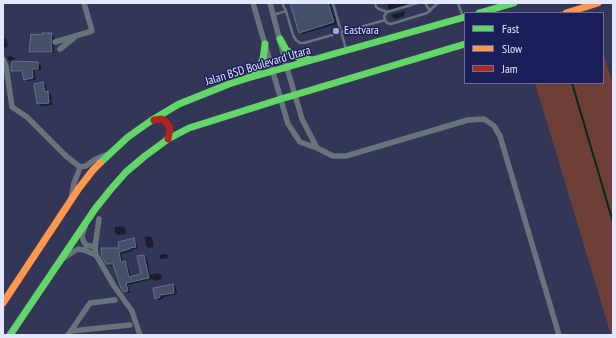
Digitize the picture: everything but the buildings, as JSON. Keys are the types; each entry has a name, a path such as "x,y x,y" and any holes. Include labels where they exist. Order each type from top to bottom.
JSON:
{"main road":[{"path":"482,12 511,3"},
{"path":"569,12 598,3"},
{"name":"Jalan BSD Boulevard Utara","path":"3,303 71,199 88,176 128,137 152,120 179,104 229,84 464,17"},
{"path":"280,39 286,50 298,57 313,60"},
{"path":"248,78 259,68 263,59 265,44"},
{"path":"10,335 95,208 110,189 126,172 168,139 189,128 464,44"},
{"path":"152,120 162,119 166,122 170,128 168,139"}],"street":[{"path":"55,42 92,31 84,3"},
{"path":"253,3 288,124 300,142 333,156 346,156 468,120 484,119 494,126 500,136 559,335"},
{"path":"270,3 302,119 317,148"},
{"path":"60,49 78,35"},
{"path":"3,59 6,66 12,107 28,117 66,156 80,167 86,166 94,160 109,154"},
{"path":"71,199 74,183 80,167"},
{"path":"99,219 95,247 96,255 114,286 132,310 140,335"},
{"path":"87,220 82,235 83,240 86,245 95,247"},
{"path":"59,262 78,249 96,255"},
{"path":"70,333 90,303 115,300"},
{"path":"70,333 130,325"}],"lane":[{"path":"282,3 293,35 300,43 385,20"},
{"path":"333,3 346,51"},
{"path":"375,3 379,9 387,12 418,3"},
{"path":"425,3 430,11"},
{"path":"385,20 391,24 427,13 438,3"},
{"path":"458,3 464,17"},
{"path":"273,15 286,11"},
{"path":"385,20 384,16 387,12"}],"shaded area":[{"path":"604,55 613,85 613,335 611,335 535,84 604,84"}],"waterway":[{"path":"572,84 613,222"}],"traffic: fast":[{"path":"482,12 514,3"},
{"path":"100,163 128,137 152,120 179,104 248,78 464,17"},
{"path":"280,39 286,50 298,57 311,60"},
{"path":"249,77 259,68 263,59 265,44"},
{"path":"10,335 95,209 111,189 126,172 168,139 189,128 464,44"}],"traffic: slow":[{"path":"569,12 598,3"},
{"path":"3,303 79,188 100,163"}],"traffic: jam":[{"path":"154,120 162,119 166,122 170,128 168,139"}],"place":[{"name":"Eastvara","path":"336,31"}]}
